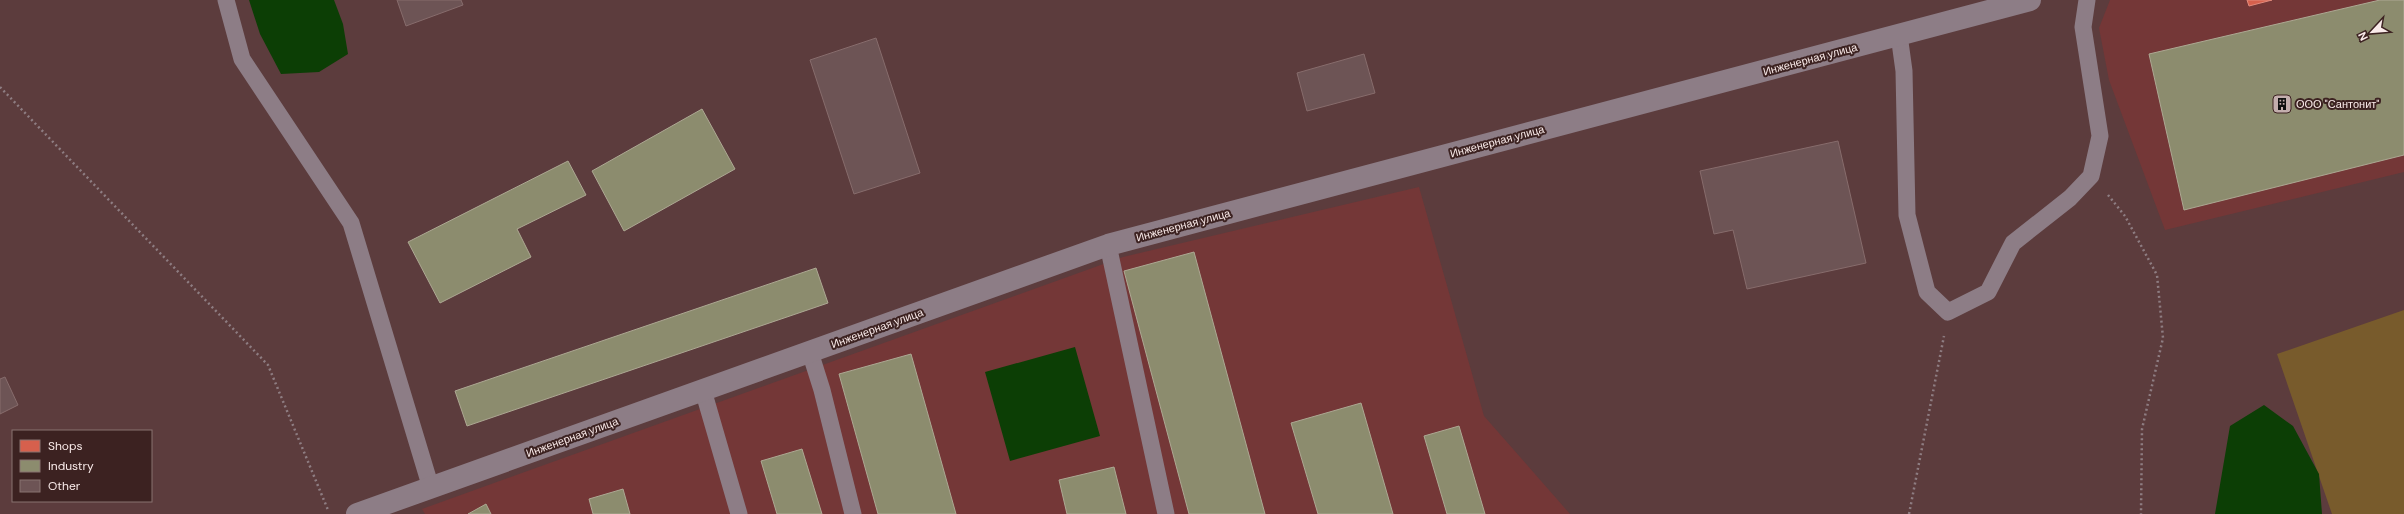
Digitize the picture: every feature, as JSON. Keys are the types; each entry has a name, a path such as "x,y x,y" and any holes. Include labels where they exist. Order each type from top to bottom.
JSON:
{"street":[{"name":"Инженерная улица","path":"357,514 1108,245 2030,0"}],"lane":[{"path":"226,0 242,59 351,223 431,488"},
{"path":"1899,35 1904,71 1907,215 1928,292 1948,312 1988,292 2013,243 2070,198 2091,176 2100,136 2083,27 2087,0"},
{"path":"1108,245 1166,514"},
{"path":"810,352 822,390 853,514"},
{"path":"703,390 739,514"}],"path":[{"path":"0,87 268,365 330,514"},
{"path":"2091,176 2125,216 2156,275 2162,338 2142,429 2141,514"},
{"path":"1909,514 1948,312"}],"shaded area":[{"path":"249,0 334,0 343,24 348,54 319,72 281,74 260,34"},
{"name":"ООО \"Сантонит\"","path":"2110,0 2404,0 2404,172 2165,230 2109,80 2099,28"},
{"path":"1419,187 1484,416 1570,514 425,514 422,509 1123,257"},
{"path":"2404,310 2404,514 2332,514 2277,354"},
{"path":"1075,347 1100,436 1010,461 985,372"},
{"path":"2264,405 2293,426 2319,474 2322,514 2215,514 2230,426"}],"building: Shops":[{"path":"2247,0 2272,0 2249,6"}],"building: Industry":[{"name":"ООО \"Сантонит\"","path":"2380,0 2404,0 2404,155 2184,210 2149,54"},
{"path":"702,109 735,169 624,231 592,171"},
{"path":"568,161 586,195 517,229 531,257 440,303 408,242"},
{"path":"1194,252 1265,514 1189,514 1124,271"},
{"path":"816,268 828,303 467,426 455,391"},
{"path":"911,354 956,514 878,514 839,374"},
{"path":"1361,403 1393,514 1318,514 1291,423"},
{"path":"1459,426 1485,514 1447,514 1424,436"},
{"path":"802,449 822,514 777,514 761,461"},
{"path":"1114,467 1126,514 1067,514 1059,480"},
{"path":"623,489 630,514 593,514 589,499"},
{"path":"486,504 491,514 468,514"}],"building: Other":[{"path":"397,0 461,0 463,5 406,26"},
{"path":"876,38 920,173 854,194 810,60"},
{"path":"1364,54 1375,93 1307,111 1297,73"},
{"path":"1838,141 1866,263 1747,289 1733,230 1714,234 1700,171"},
{"path":"5,377 18,405 0,414 0,379"}],"place":[{"name":"ООО \"Сантонит\"","path":"2282,104"}]}
